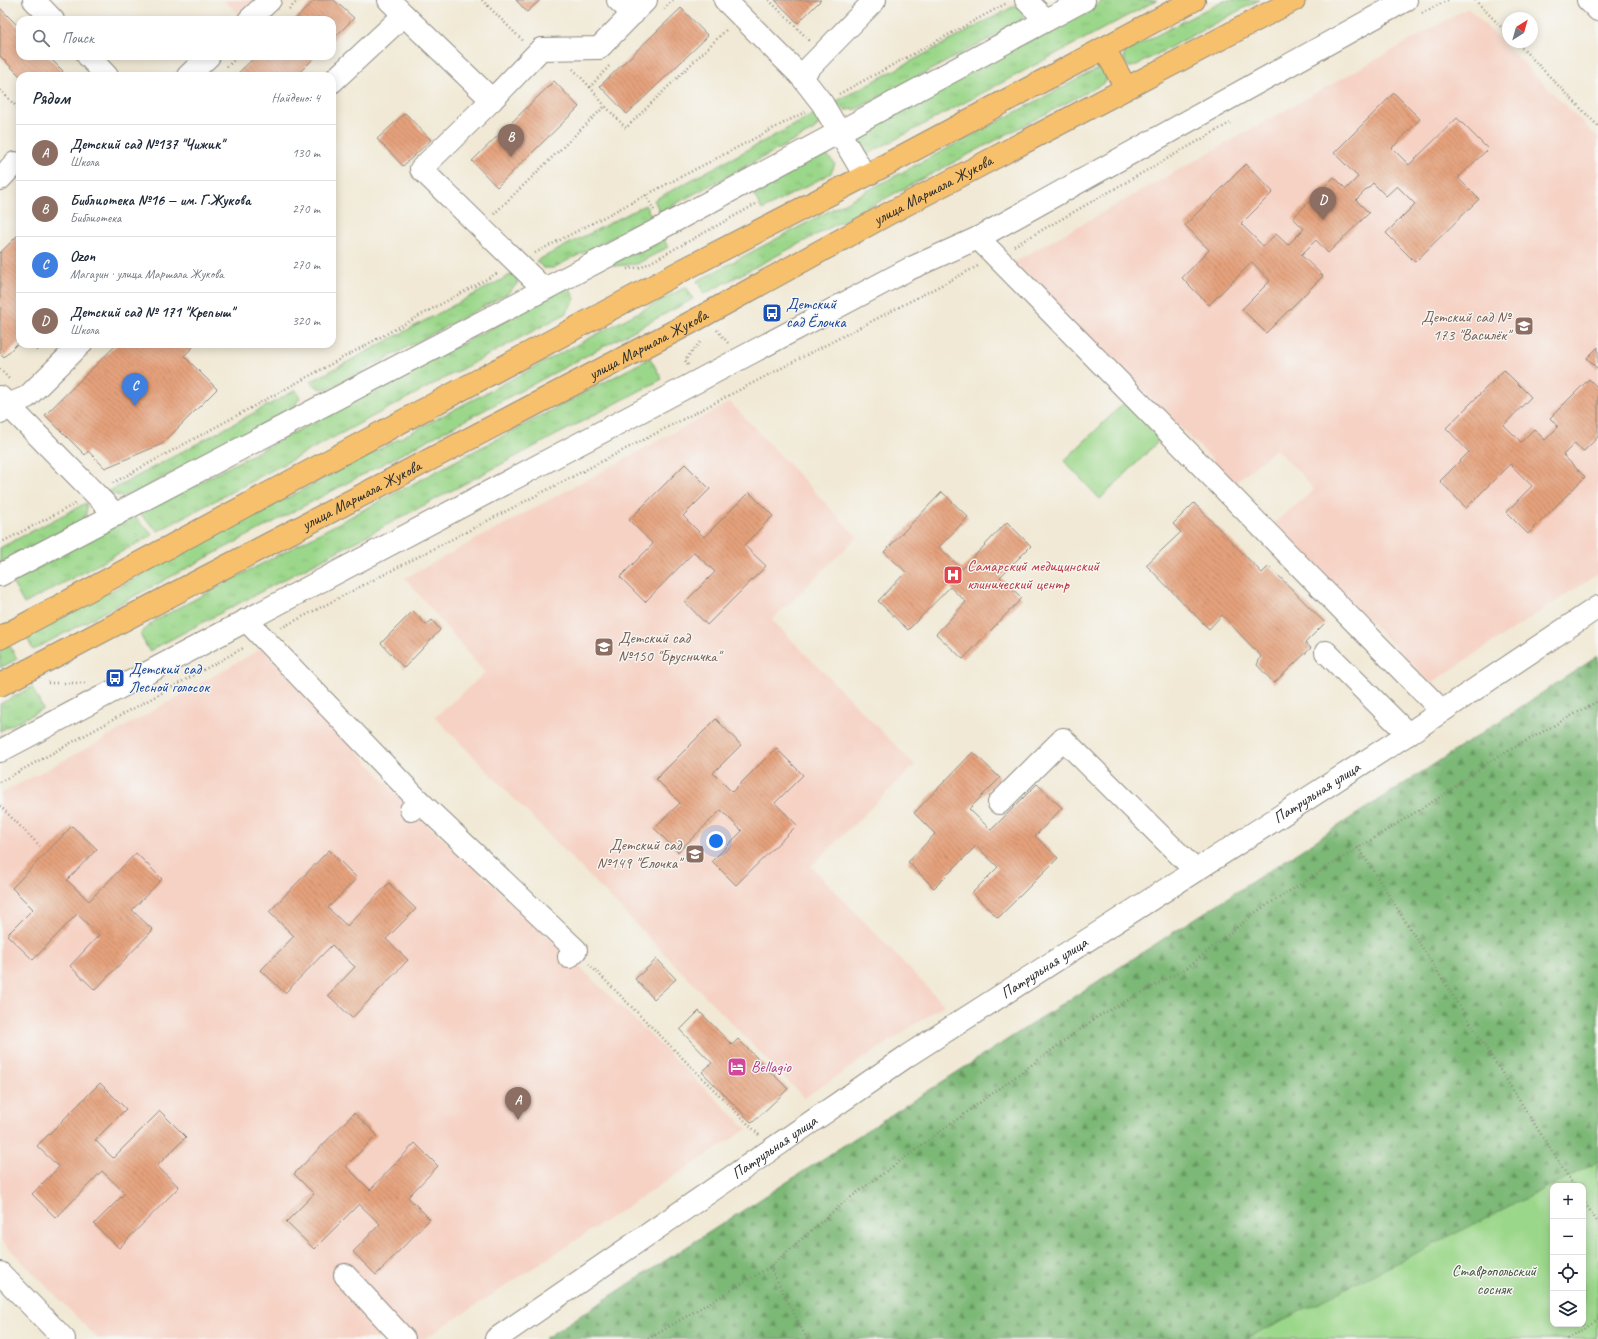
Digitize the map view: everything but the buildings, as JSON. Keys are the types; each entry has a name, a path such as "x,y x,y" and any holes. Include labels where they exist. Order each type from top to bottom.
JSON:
{"main road":[{"path":"0,638 678,273 865,176 1194,0"},
{"name":"улица Маршала Жукова","path":"0,685 690,323 886,215 1294,0"},
{"path":"1104,48 1126,88"}],"street":[{"path":"34,0 49,16"},
{"path":"253,16 270,0"},
{"path":"725,0 801,76 822,103 865,176"},
{"path":"801,76 875,0"},
{"path":"1026,0 1046,20"},
{"path":"0,576 839,133 1084,0"},
{"path":"1588,0 1598,10"},
{"path":"544,289 421,169 492,100 541,49 599,48 632,5"},
{"path":"0,751 909,269 978,238 1413,7"},
{"path":"336,77 396,8 492,100"},
{"path":"92,60 103,72"},
{"path":"192,72 206,60"},
{"path":"0,178 15,164"},
{"path":"978,238 1442,711"},
{"path":"77,348 27,397 3,405 116,514"},
{"name":"Патрульная улица","path":"496,1339 907,1056 1408,734 1598,607"},
{"path":"246,620 415,806 573,954"},
{"path":"1326,652 1408,734"},
{"path":"999,803 1063,739 1195,870"},
{"path":"0,1273 64,1339"},
{"path":"345,1275 404,1339"}],"path":[{"path":"769,0 823,53"},
{"path":"0,543 95,493 518,262 822,103 1013,0"},
{"path":"1413,7 1448,0"},
{"path":"1475,0 1502,28"},
{"path":"590,87 605,106 626,128 728,29"},
{"path":"1522,48 1598,126"},
{"path":"0,90 16,106"},
{"path":"488,209 494,214 605,106"},
{"path":"0,782 263,638 996,256 1232,121"},
{"path":"675,249 758,203"},
{"path":"648,1339 770,1267 844,1202 1097,1017 1187,968 1256,912 1443,795 1492,760 1598,701"},
{"path":"0,806 40,846"},
{"path":"1358,847 1572,1183"},
{"path":"573,954 755,1130 769,1151"},
{"path":"1586,1205 1598,1223"},
{"path":"770,1267 807,1339"},
{"path":"1567,1339 1598,1318"}],"shaded area":[{"path":"224,0 257,0 240,16"},
{"path":"1468,8 1502,42 1502,48 1508,48 1598,138 1598,574 1431,683 1273,524 1314,490 1301,474 1276,449 1235,482 1014,262"},
{"path":"730,402 857,537 772,620 915,765 811,866 944,1005 804,1098 435,717 485,673 405,578"},
{"path":"262,648 411,810 526,915 747,1129 424,1339 98,1339 0,1239 0,794 95,744"}],"green space":[{"path":"1105,0 1157,0 868,154 864,154 852,136"},
{"path":"1224,0 1259,0 1133,67 1129,67 1126,63 1124,58 1125,52"},
{"path":"1020,3 1026,13 1019,23 857,109 845,110 835,102"},
{"path":"1099,68 1106,74 1106,82 704,294 697,281"},
{"path":"820,111 822,120 814,130 660,212 654,200"},
{"path":"822,153 828,156 835,164 831,173 762,210 751,189"},
{"path":"645,205 652,217 553,268 544,268 536,261"},
{"path":"662,236 668,247 637,264 614,266 612,263"},
{"path":"518,271 517,284 507,294 331,388 320,389 310,382"},
{"path":"569,287 575,299 565,314 158,531 140,514"},
{"path":"686,287 693,299 33,650 26,636"},
{"path":"650,358 662,379 149,651 140,634 154,621"},
{"path":"296,390 300,398 293,408 284,413 132,494 122,497 108,492"},
{"path":"1127,400 1163,437 1100,499 1064,461"},
{"path":"86,503 86,514 79,522 0,564 0,548"},
{"path":"134,516 153,535 24,604 12,582"},
{"path":"9,644 17,659 0,668 0,649"},
{"path":"1598,656 1598,1339 544,1339 1439,761"},
{"path":"32,687 43,709 0,731 0,704"},
{"name":"Ставропольский сосняк","path":"1598,1162 1598,1339 1245,1339 1550,1186 1550,1327 1586,1327 1586,1183 1556,1183"}],"place":[{"name":"Библиотека №16 — им. Г.Жукова","path":"511,157"},
{"name":"Детский сад № 171 \"Крепыш\"","path":"1323,220"},
{"name":"Детский сад Ёлочка","path":"772,313"},
{"name":"Детский сад № 173 \"Василёк\"","path":"1524,326"},
{"name":"Ozon","path":"135,406"},
{"name":"Самарский медицинский клинический центр","path":"953,575"},
{"name":"Детский сад №150 \"Брусничка\"","path":"604,647"},
{"name":"Детский сад Лесной голосок","path":"115,678"},
{"name":"Детский сад №149 \"Елочка\"","path":"695,854"},
{"name":"Bellagio","path":"737,1067"},
{"name":"Детский сад №137 \"Чижик\"","path":"518,1120"}]}
